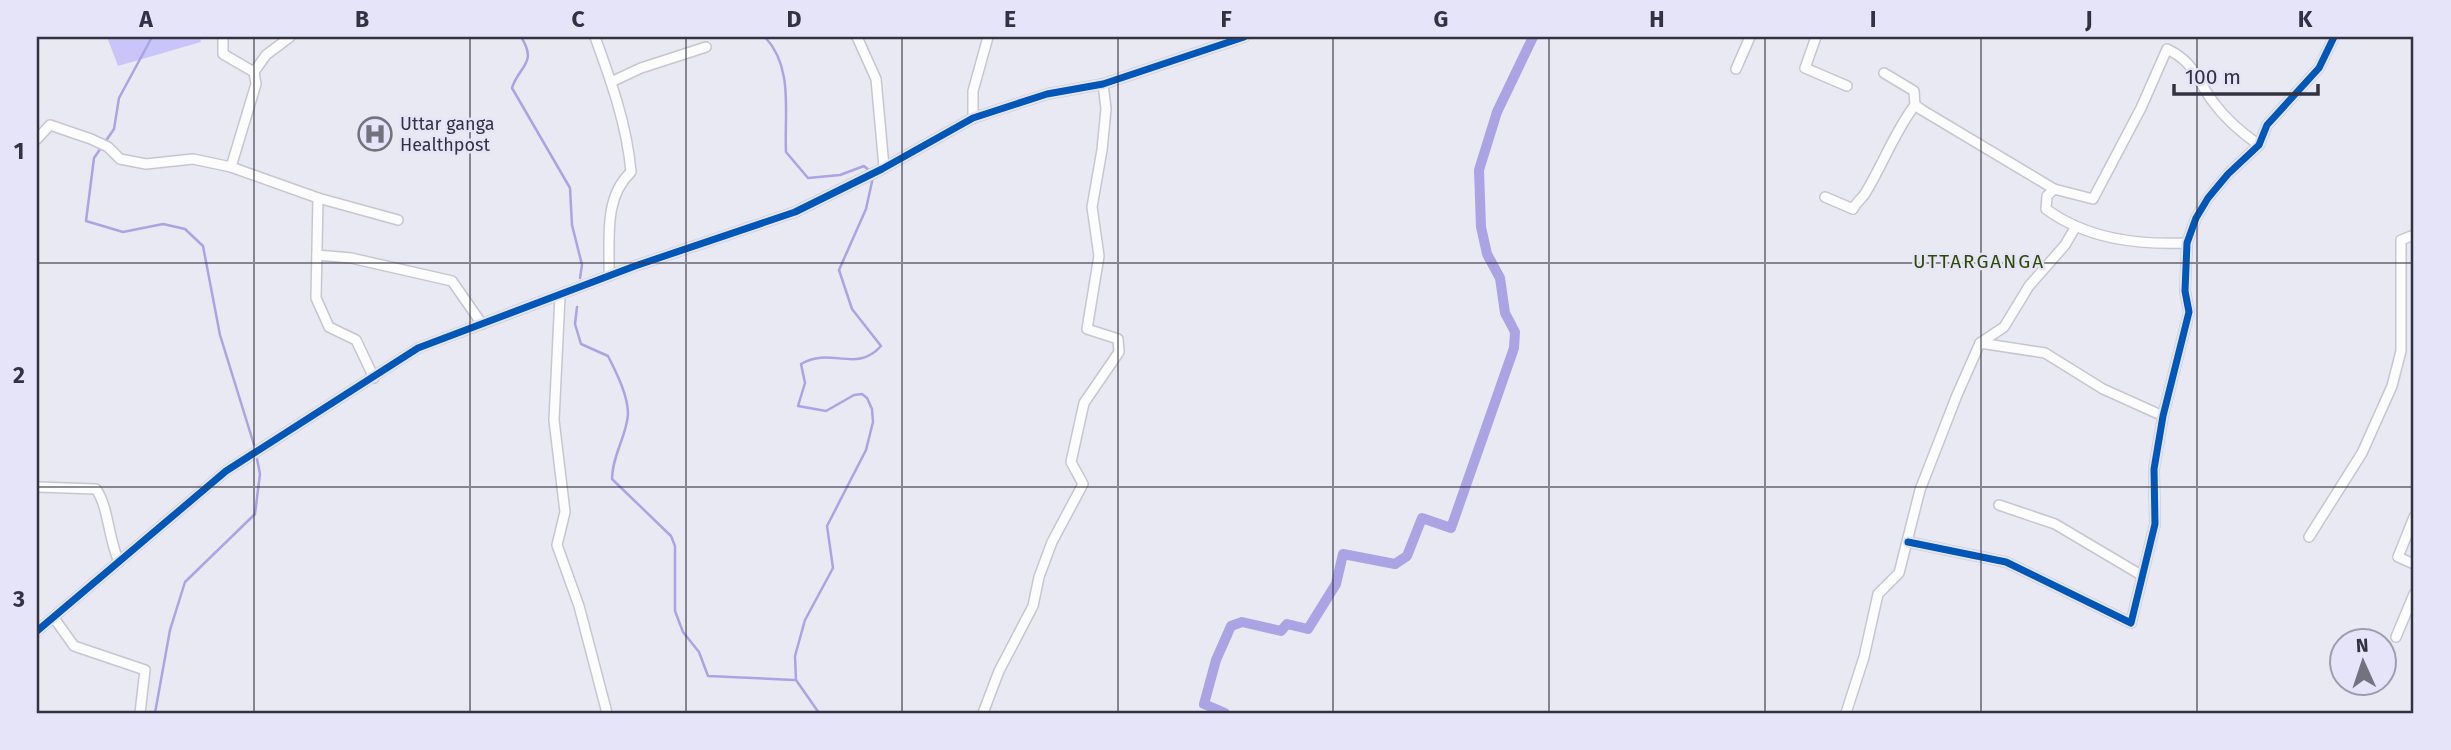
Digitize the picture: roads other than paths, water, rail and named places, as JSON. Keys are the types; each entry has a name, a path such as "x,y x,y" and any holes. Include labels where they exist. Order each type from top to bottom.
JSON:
{"street":[{"path":"223,37 223,54 254,72"},
{"path":"231,167 256,84 254,72 266,55 290,37"},
{"path":"595,37 629,144 631,172 618,185 610,212 609,276"},
{"path":"857,37 876,79 883,168"},
{"path":"973,118 973,91 988,37"},
{"path":"37,631 182,507 245,459 418,348 609,276 795,212 883,168 973,118 1047,94 1103,84 1241,37"},
{"path":"1736,69 1751,37"},
{"path":"1815,37 1805,68 1847,86"},
{"path":"1908,542 2006,562 2131,624 2155,524 2154,469 2163,416 2189,312 2185,291 2187,243 2196,218 2208,198 2228,174 2259,145 2267,125 2319,68 2334,37"},
{"path":"611,82 641,68 706,47"},
{"path":"1915,105 2054,189 2093,199 2147,97 2167,49 2191,64 2212,102 2229,122 2259,145"},
{"path":"1825,197 1853,209 1857,200 1865,194 1874,172 1915,105 1914,91 1884,73"},
{"path":"983,713 999,671 1033,606 1052,542 1083,484 1071,462 1084,402 1119,352 1118,339 1087,329 1099,256 1091,207 1102,150 1106,109 1103,84"},
{"path":"37,139 50,125 108,147 120,159 146,164 192,159 231,167 318,198 398,220"},
{"path":"2054,189 2047,197 2046,209 2074,228 2139,242 2187,243"},
{"path":"318,198 316,298 329,327 356,340 374,378"},
{"path":"1846,713 1864,657 1878,594 1899,573 1920,489 1956,395 1980,343 2004,327 2029,286 2065,245 2074,228"},
{"path":"2309,537 2361,453 2392,386 2401,351 2401,240 2414,235"},
{"path":"317,255 351,258 452,281 482,324"},
{"path":"560,296 554,420 565,512 557,545 579,606 607,713"},
{"path":"1980,343 2045,353 2103,389 2163,416"},
{"path":"37,487 96,489 103,500 110,541 119,562"},
{"path":"2000,505 2055,524 2141,575"},
{"path":"2414,517 2398,557 2414,564"},
{"path":"2398,632 2414,594"},
{"path":"54,618 74,646 145,670 140,713"}],"waterway":[{"path":"152,37 119,98 114,129 94,158 86,221 123,232 163,224 185,229 203,246 220,335 255,448"},
{"path":"521,37 528,53 527,59 512,88 570,188 572,225 582,265 580,278"},
{"path":"765,37 774,49 784,77 786,152 808,178 840,175 864,166 870,171"},
{"path":"1225,713 1204,704 1216,660 1231,626 1242,622 1281,631 1287,624 1308,629 1336,584 1343,554 1395,564 1407,556 1422,518 1451,528 1514,348 1515,332 1505,313 1500,278 1487,254 1481,227 1479,170 1497,112 1533,37"},
{"path":"819,713 796,680 795,656 805,620 833,568 827,526 866,450 873,422 872,409 862,394 854,395 826,411 798,406 805,383 801,364 812,359 862,358 881,346 852,309 839,270 866,209 873,177"},
{"path":"577,307 575,324 581,344 608,356 626,399 627,422 614,462 612,479 671,536 675,546 675,611 683,632 699,652 708,676 794,680"},
{"path":"155,713 170,630 185,582 255,514 260,474 256,454"}],"place":[{"name":"Uttar ganga Healthpost","path":"375,134"}],"district":[{"name":"UTTARGANGA","path":"1979,261"}]}
